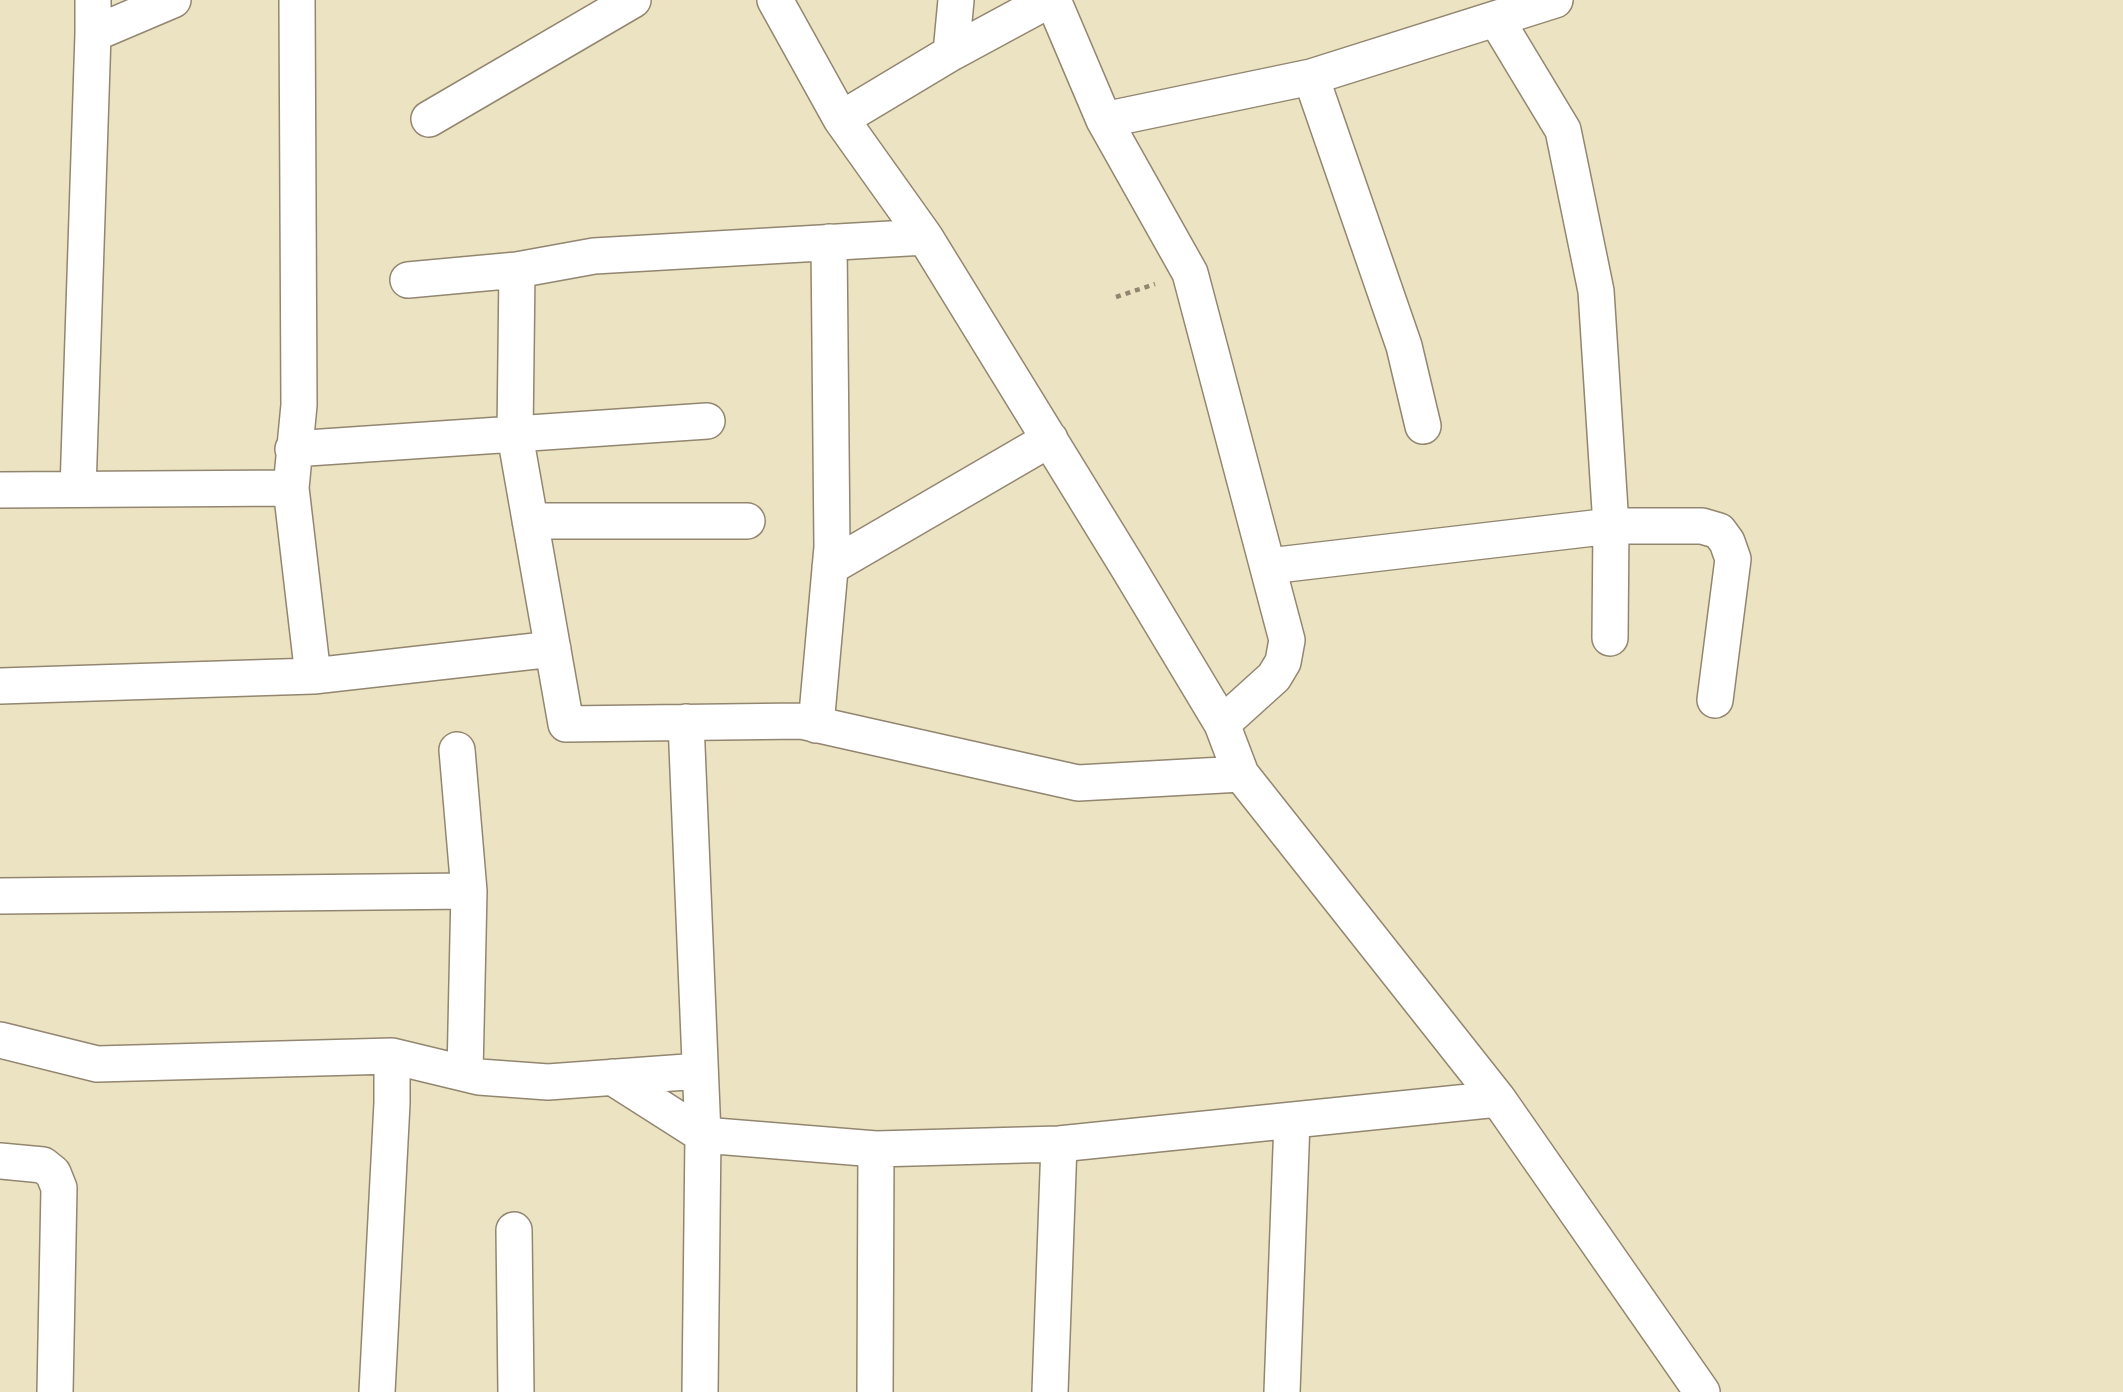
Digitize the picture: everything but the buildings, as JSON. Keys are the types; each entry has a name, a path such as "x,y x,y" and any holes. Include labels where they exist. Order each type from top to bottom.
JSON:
{"street":[{"path":"78,489 93,0"},
{"path":"93,34 173,0"},
{"path":"297,0 299,405 291,488 313,676"},
{"path":"429,119 633,0"},
{"path":"775,0 841,119 925,237 1222,724 1241,774 1498,1099 1702,1392"},
{"path":"951,53 957,0"},
{"path":"841,119 951,53 1051,0 1104,120 1190,273 1287,640 1283,662 1274,677 1222,724"},
{"path":"1104,120 1311,77 1555,0"},
{"path":"1496,19 1563,130 1596,291 1611,526 1610,638"},
{"path":"1311,77 1404,346 1423,426"},
{"path":"408,280 517,270 594,256 925,237"},
{"path":"816,725 832,547 829,242"},
{"path":"517,270 515,435 566,724 801,721 1078,783 1241,774"},
{"path":"293,449 707,421"},
{"path":"830,566 1050,439"},
{"path":"0,491 291,488"},
{"path":"530,521 747,521"},
{"path":"1269,566 1611,526 1702,526 1719,531 1727,542 1733,559 1715,700"},
{"path":"0,686 313,676 553,649"},
{"path":"686,722 703,1135 700,1392"},
{"path":"457,750 469,891 465,1073"},
{"path":"0,896 469,891"},
{"path":"0,1041 97,1064 392,1056 479,1077 548,1082 701,1071"},
{"path":"377,1392 392,1056"},
{"path":"612,1077 703,1135 876,1149 1059,1144 1498,1099"},
{"path":"1282,1392 1292,1121"},
{"path":"1050,1392 1059,1144"},
{"path":"875,1392 876,1149"},
{"path":"0,1161 43,1164 53,1173 59,1188 55,1392"},
{"path":"514,1230 516,1392"}]}
